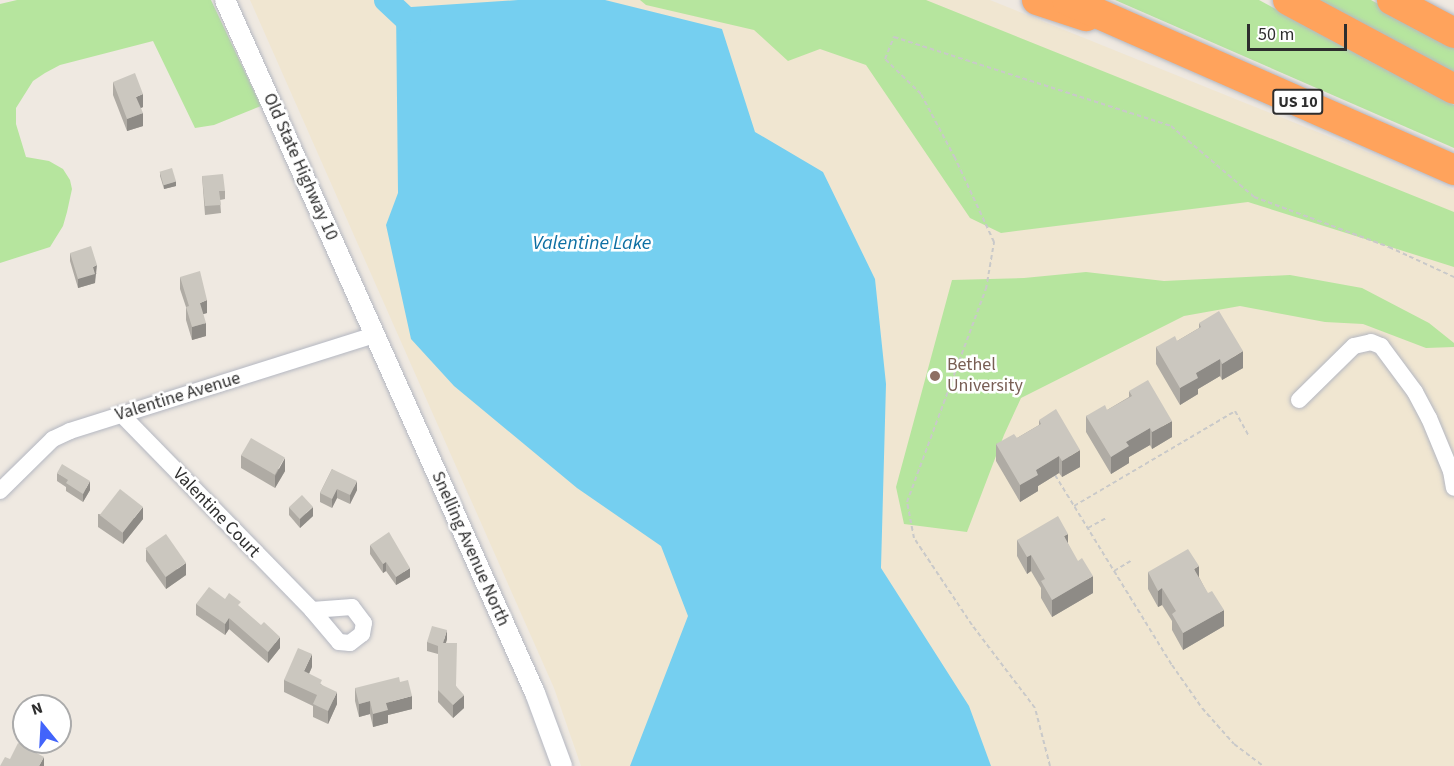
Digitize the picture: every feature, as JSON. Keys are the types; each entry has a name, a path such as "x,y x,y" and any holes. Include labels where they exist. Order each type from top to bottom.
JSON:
{"highway":[{"path":"1037,0 1143,35"},
{"name":"US 10","path":"1067,0 1454,170"},
{"path":"1287,0 1454,89"},
{"path":"1392,0 1454,33"}],"street":[{"name":"Old State Highway 10","path":"225,0 374,335"},
{"name":"Valentine Avenue","path":"0,491 53,439 70,431 374,335"},
{"name":"Snelling Avenue North","path":"374,335 535,693 562,766"},
{"path":"1299,400 1354,346 1371,342 1381,346 1415,392 1429,418 1451,471 1454,488"},
{"name":"Valentine Court","path":"121,414 312,610"}],"path":[{"path":"1050,766 1035,708 972,625 914,538 906,502 986,289 994,242 955,158 921,94 885,59 894,37 1171,126 1254,197 1389,247 1454,278"},
{"path":"1074,506 1235,411 1249,436"},
{"path":"1055,476 1202,708 1234,744 1263,766"},
{"path":"1088,528 1106,518"},
{"path":"1114,571 1132,560"}],"shaded area":[{"name":"Bethel University","path":"250,0 990,0 1377,156 1454,190 1454,766 581,766 554,688"}],"green space":[{"path":"17,0 211,0 261,106 214,125 195,128 153,41 60,65 45,73 33,81 16,108 16,124 26,157 49,161 63,169 70,180 72,189 67,212 63,226 50,247 0,263 0,4"},
{"path":"640,0 926,0 1454,212 1454,267 1248,202 1001,233 970,218 866,65 820,49 788,61 754,30 646,5"},
{"path":"1115,0 1259,0 1454,105 1454,148"},
{"path":"1317,0 1371,0 1454,44 1454,74"},
{"path":"1086,272 1164,281 1290,275 1362,288 1429,323 1454,343 1454,347 1426,348 1363,324 1325,322 1240,306 1184,316 1021,398 1004,435 967,532 904,524 896,487 952,280 1024,278"}],"water":[{"name":"Valentine Lake","path":"518,0 605,0 722,29 755,132 823,172 875,279 886,384 881,568 969,706 991,766 630,766 688,616 661,546 577,488 454,386 411,339 386,225 398,193 396,8"}],"building":[{"path":"135,73 143,94 136,97 143,113 127,119 113,82"},
{"path":"172,168 176,181 164,185 160,172"},
{"path":"223,174 225,191 219,191 221,205 205,206 202,176"},
{"path":"91,246 97,265 93,267 95,274 78,279 70,253"},
{"path":"200,271 207,300 200,303 206,323 192,327 186,307 189,306 180,277"},
{"path":"1219,311 1243,351 1222,364 1220,359 1196,373 1198,378 1180,388 1156,347 1175,336 1177,341 1201,327 1199,323"},
{"path":"1148,380 1172,421 1152,432 1150,428 1126,442 1129,446 1111,457 1086,416 1105,405 1107,410 1132,396 1129,391"},
{"path":"1056,409 1080,450 1062,461 1059,456 1036,470 1038,475 1020,485 996,444 1014,434 1017,438 1041,424 1039,420"},
{"path":"251,438 285,458 275,475 241,455"},
{"path":"62,464 90,481 83,494 66,483 68,480 57,473"},
{"path":"332,469 357,481 350,495 337,489 332,499 320,493"},
{"path":"120,489 143,507 123,533 100,515"},
{"path":"302,495 313,507 300,519 289,507"},
{"path":"1058,516 1068,534 1064,536 1078,561 1082,558 1093,576 1052,600 1041,581 1045,579 1031,555 1027,557 1017,540"},
{"path":"389,532 410,568 396,577 386,562 383,564 370,545"},
{"path":"166,534 186,563 166,577 146,548"},
{"path":"1188,549 1199,566 1194,569 1208,593 1212,591 1224,610 1183,633 1172,614 1176,611 1162,588 1158,591 1148,572"},
{"path":"209,587 225,599 229,593 241,602 238,605 261,625 264,622 280,637 268,652 229,618 225,624 196,604"},
{"path":"432,626 447,630 443,643 438,643 438,646 427,642"},
{"path":"438,643 457,643 456,686 464,695 453,705 438,690"},
{"path":"298,648 312,654 304,671 322,680 320,684 337,692 328,711 313,704 317,695 284,680"},
{"path":"399,677 400,682 408,680 412,696 386,703 388,710 373,714 370,701 359,704 355,688"},
{"path":"12,754 38,754 44,757 39,766 0,766 5,757 10,759"}],"waterway":[{"path":"386,0 419,31"}],"place":[{"name":"Bethel University","path":"935,376"}]}
